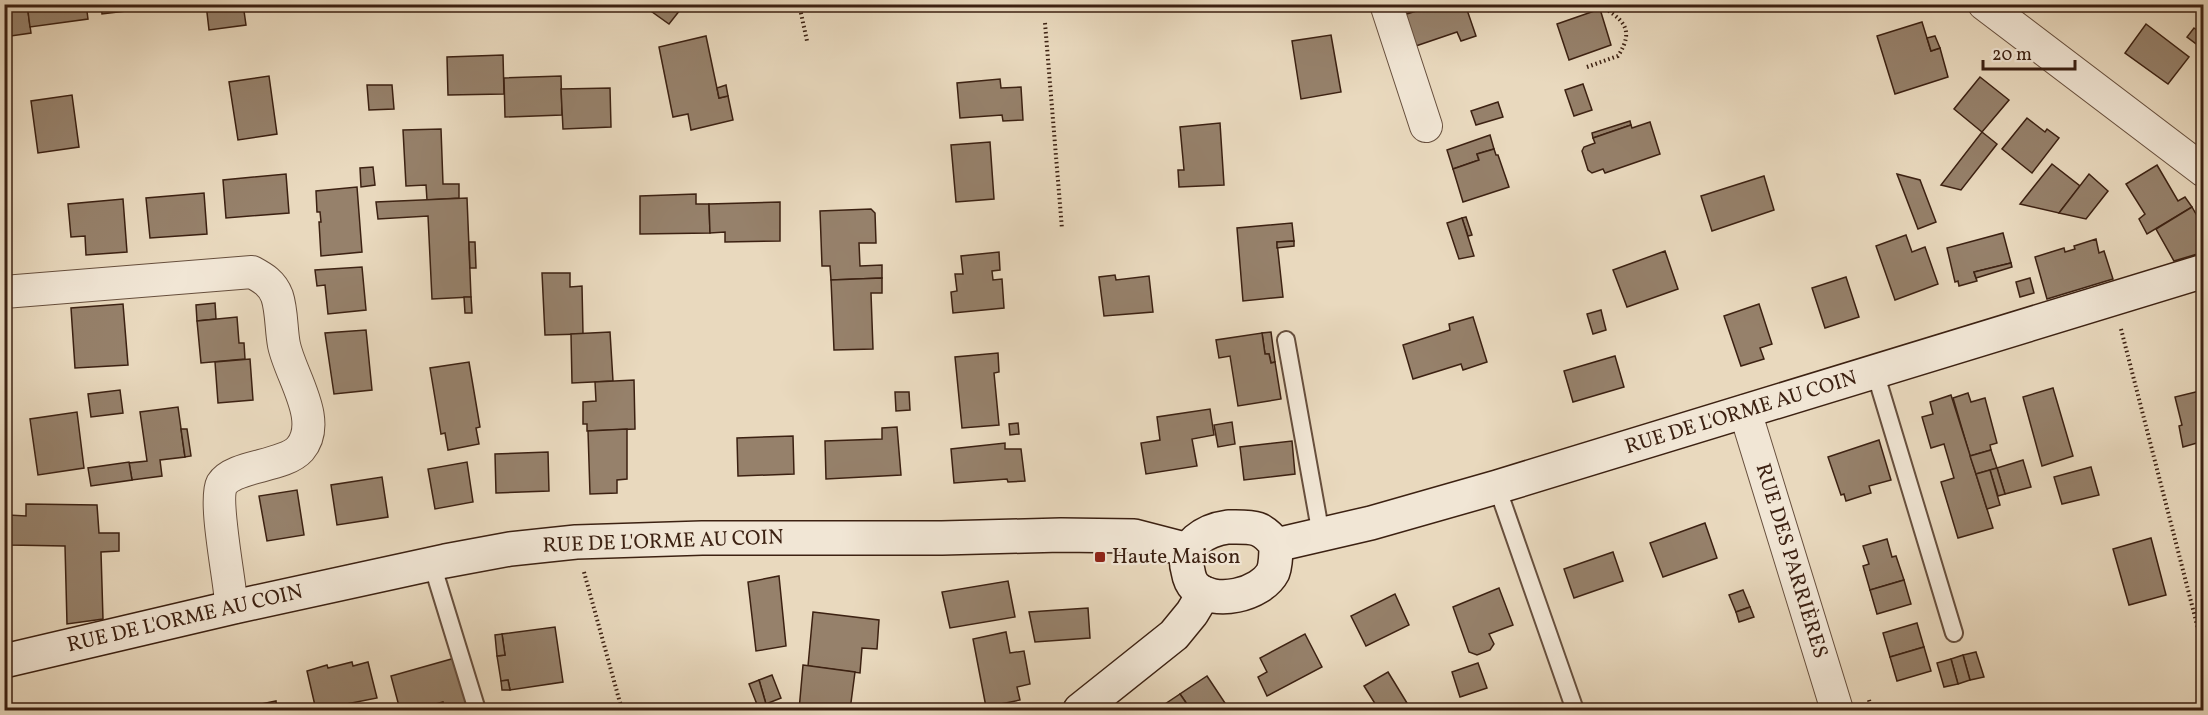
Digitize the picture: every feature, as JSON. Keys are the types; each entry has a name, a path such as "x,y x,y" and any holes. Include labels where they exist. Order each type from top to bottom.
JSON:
{"main road":[{"name":"RUE DE L'ORME AU COIN","path":"1276,545 1371,523 1497,487 2204,271"},
{"path":"1254,527 1266,532 1276,545 1273,571 1257,588 1246,593 1212,596 1196,588 1190,579 1186,566 1188,550 1202,534 1214,529 1254,527"},
{"name":"RUE DE L'ORME AU COIN","path":"4,661 234,607 432,564 510,549 576,542 702,538 942,538 1061,535 1134,536 1188,550"},
{"path":"1080,711 1174,635 1192,613 1204,593"}],"street":[{"path":"1386,4 1426,126"},
{"path":"1984,4 2204,171"},
{"path":"4,292 252,272 268,281 277,296 285,348 307,408 307,431 301,448 288,458 232,476 222,484 219,501 230,592 234,607"},
{"name":"RUE DES PARRIÈRES","path":"1745,411 1837,711"}],"lane":[{"path":"1286,340 1321,535"},
{"path":"1875,372 1954,633"},
{"path":"1497,487 1575,711"},
{"path":"432,564 477,711"}],"path":[{"path":"799,4 807,41"},
{"path":"1587,67 1618,56 1626,40 1627,32 1623,23 1598,4"},
{"path":"1045,23 1062,229"},
{"path":"2113,299 2204,652"},
{"path":"576,542 622,711"}],"building":[{"path":"4,4 27,4 31,33 4,37"},
{"path":"27,4 86,4 88,19 30,27"},
{"path":"101,4 159,4 159,7 102,14"},
{"path":"206,4 243,4 246,25 209,30"},
{"path":"641,4 683,4 684,5 669,24"},
{"path":"1422,4 1423,9 1397,17 1395,12"},
{"path":"1422,4 1465,4 1476,36 1461,41 1457,32 1407,49 1397,17 1423,9"},
{"path":"1600,9 1611,45 1569,60 1557,24"},
{"path":"1922,22 1931,51 1940,48 1948,77 1895,94 1877,36"},
{"path":"2146,24 2189,57 2168,84 2125,53"},
{"path":"2194,28 2204,35 2203,49 2187,37"},
{"path":"1331,35 1341,92 1301,99 1292,41"},
{"path":"706,36 719,98 728,96 733,120 691,130 688,114 673,117 659,47"},
{"path":"1935,36 1940,48 1931,51 1927,38"},
{"path":"503,55 504,94 448,95 447,57"},
{"path":"269,76 277,134 238,140 229,82"},
{"path":"561,76 562,115 505,117 504,78"},
{"path":"1980,77 2009,100 1982,132 1954,109"},
{"path":"1000,79 1001,88 1021,87 1023,120 1003,121 1002,115 960,118 957,83"},
{"path":"1583,84 1592,110 1574,116 1565,90"},
{"path":"367,85 392,85 394,109 369,110"},
{"path":"726,85 728,96 719,98 717,88"},
{"path":"610,88 611,127 563,129 561,89"},
{"path":"72,95 79,147 38,153 31,101"},
{"path":"1498,102 1503,117 1476,125 1471,111"},
{"path":"2027,118 2045,132 2047,129 2059,138 2032,173 2002,149"},
{"path":"1630,121 1631,125 1593,138 1592,133"},
{"path":"1650,122 1660,154 1605,173 1603,169 1592,173 1588,170 1582,151 1584,147 1595,143 1593,138 1631,125 1632,128"},
{"path":"1220,123 1224,185 1179,187 1178,170 1184,170 1180,127"},
{"path":"441,129 443,184 459,184 459,198 427,200 426,185 406,186 403,130"},
{"path":"1982,132 1997,144 1961,190 1941,185"},
{"path":"1490,135 1494,149 1477,154 1479,160 1453,169 1447,150"},
{"path":"990,142 994,199 956,202 951,145"},
{"path":"1494,149 1509,187 1463,202 1453,169 1479,160 1477,154"},
{"path":"2052,164 2080,186 2059,213 2020,204"},
{"path":"2157,165 2178,201 2185,197 2192,207 2147,234 2139,219 2145,214 2126,184"},
{"path":"373,167 375,185 361,187 360,168"},
{"path":"286,174 289,213 226,218 223,180"},
{"path":"1897,174 1920,180 1936,222 1918,229"},
{"path":"2089,174 2108,191 2086,219 2059,213"},
{"path":"1764,176 1774,210 1712,231 1701,196"},
{"path":"357,187 362,252 321,256 319,222 321,222 320,212 317,212 316,191"},
{"path":"204,193 207,234 150,238 146,198"},
{"path":"696,194 696,204 709,204 710,233 640,234 640,196"},
{"path":"467,198 471,297 432,299 428,216 378,219 376,202"},
{"path":"123,199 127,252 86,255 85,236 71,237 68,204"},
{"path":"780,202 780,241 725,242 725,232 710,233 709,204"},
{"path":"2192,207 2204,228 2204,252 2174,261 2156,229"},
{"path":"871,209 875,213 876,243 859,243 860,266 882,265 882,278 831,280 830,266 822,266 820,211"},
{"path":"1466,217 1472,235 1468,236 1462,218"},
{"path":"1462,218 1474,256 1459,259 1447,223"},
{"path":"1292,223 1294,241 1277,242 1283,297 1243,301 1237,228"},
{"path":"2003,233 2011,263 1974,272 1977,281 1959,286 1958,281 1955,282 1947,248"},
{"path":"1906,235 1912,252 1925,247 1938,284 1895,300 1876,246"},
{"path":"2096,239 2099,253 2104,251 2113,279 2047,299 2035,257 2064,248 2065,252 2075,249 2074,246"},
{"path":"1294,241 1294,246 1277,248 1277,242"},
{"path":"469,242 475,242 476,268 470,268"},
{"path":"1665,251 1678,289 1627,307 1613,270"},
{"path":"999,252 1000,270 992,271 993,280 1002,279 1004,308 953,313 951,292 957,291 955,274 963,274 961,256"},
{"path":"2011,263 2012,267 1976,278 1974,272"},
{"path":"362,267 366,310 328,314 325,285 317,286 315,270"},
{"path":"542,273 570,273 570,287 582,286 583,334 545,335"},
{"path":"1115,275 1116,280 1149,276 1153,312 1104,316 1099,277"},
{"path":"1846,277 1859,317 1825,328 1812,288"},
{"path":"882,278 882,293 871,293 873,349 834,350 831,280"},
{"path":"2030,278 2034,293 2020,297 2016,282"},
{"path":"464,297 471,297 472,313 465,313"},
{"path":"215,303 216,319 197,321 196,305"},
{"path":"123,304 128,365 75,368 71,308"},
{"path":"1759,304 1772,344 1760,348 1764,359 1741,366 1724,316"},
{"path":"1601,310 1606,330 1593,334 1587,314"},
{"path":"237,317 239,343 244,343 245,359 201,363 197,321"},
{"path":"1473,317 1487,362 1463,370 1461,364 1413,379 1403,345 1450,330 1449,324"},
{"path":"366,330 372,390 334,394 325,333"},
{"path":"610,332 613,381 572,383 571,334"},
{"path":"1271,332 1275,362 1271,363 1269,354 1265,354 1262,333"},
{"path":"1262,333 1265,354 1269,354 1271,363 1275,362 1281,399 1238,406 1230,356 1219,358 1216,340"},
{"path":"998,353 999,372 994,373 999,425 962,428 955,357"},
{"path":"1615,356 1624,387 1573,402 1564,371"},
{"path":"250,359 253,400 218,403 215,362"},
{"path":"469,362 480,427 476,428 479,444 448,450 445,433 441,434 430,368"},
{"path":"634,380 635,429 587,431 587,424 583,424 583,402 596,401 595,382"},
{"path":"2053,388 2073,456 2042,466 2023,397"},
{"path":"120,390 123,413 91,417 88,394"},
{"path":"2204,390 2204,441 2183,447 2179,426 2182,425 2175,397"},
{"path":"895,392 909,392 910,410 896,411"},
{"path":"1968,393 1971,402 1985,398 1997,443 1990,445 1991,450 1970,456 1953,398"},
{"path":"1951,395 1993,528 1958,538 1941,482 1954,478 1944,444 1931,448 1922,417 1933,414 1930,402"},
{"path":"178,407 185,457 160,460 162,476 132,480 129,463 147,461 140,412"},
{"path":"1210,409 1214,435 1192,439 1197,466 1146,474 1141,443 1160,440 1157,417"},
{"path":"77,412 84,468 38,475 30,419"},
{"path":"1232,422 1235,444 1218,447 1214,425"},
{"path":"1018,423 1019,434 1010,435 1009,424"},
{"path":"897,427 901,475 826,479 825,441 882,439 882,428"},
{"path":"181,429 187,429 191,456 185,457"},
{"path":"627,429 627,479 617,480 617,493 590,494 588,431"},
{"path":"793,436 794,474 738,476 737,438"},
{"path":"1879,440 1891,480 1869,486 1871,493 1846,501 1844,494 1841,495 1828,457"},
{"path":"1292,441 1295,474 1244,480 1240,447"},
{"path":"1005,443 1005,449 1021,449 1025,481 1008,482 1007,479 954,483 951,449"},
{"path":"1991,450 1997,468 1976,474 1970,456"},
{"path":"548,452 549,491 496,493 495,454"},
{"path":"2023,460 2031,487 2005,494 1997,468"},
{"path":"129,462 132,480 91,486 88,468"},
{"path":"467,462 473,502 435,509 428,469"},
{"path":"2091,467 2099,495 2062,504 2054,477"},
{"path":"1997,468 2005,494 1998,496 1990,470"},
{"path":"1990,470 2000,505 1987,509 1976,474"},
{"path":"382,477 388,517 337,525 331,485"},
{"path":"297,490 304,535 267,541 259,496"},
{"path":"26,504 97,505 99,533 119,533 119,551 101,552 103,619 67,624 65,546 9,545 9,515 26,516"},
{"path":"1705,523 1717,558 1663,577 1650,543"},
{"path":"2151,538 2166,595 2129,605 2113,549"},
{"path":"1887,539 1892,557 1896,556 1904,580 1870,590 1863,566 1869,564 1863,546"},
{"path":"1613,552 1623,581 1574,598 1564,569"},
{"path":"779,576 786,646 756,651 748,582"},
{"path":"1904,580 1911,604 1877,614 1870,590"},
{"path":"1008,581 1015,617 950,628 942,592"},
{"path":"1499,588 1513,625 1489,634 1494,644 1490,650 1477,655 1469,652 1453,607"},
{"path":"1743,590 1750,607 1736,612 1729,595"},
{"path":"1395,594 1409,625 1366,646 1351,616"},
{"path":"1750,607 1754,617 1739,622 1736,612"},
{"path":"1088,608 1090,638 1035,642 1029,612"},
{"path":"813,612 879,620 877,649 862,648 860,673 808,666"},
{"path":"1917,623 1924,647 1890,657 1883,633"},
{"path":"555,627 563,682 510,690 508,680 501,681 497,656 505,655 502,634"},
{"path":"1006,632 1010,653 1024,651 1030,684 1017,687 1020,700 986,707 973,639"},
{"path":"502,634 505,655 497,656 495,635"},
{"path":"1305,634 1322,667 1267,696 1258,677 1267,672 1260,658"},
{"path":"1924,647 1931,671 1897,681 1890,657"},
{"path":"1976,652 1984,677 1970,680 1963,655"},
{"path":"1963,655 1970,680 1958,684 1951,659"},
{"path":"455,658 469,707 445,710 443,702 419,710 400,710 391,676"},
{"path":"1951,659 1958,684 1944,687 1937,663"},
{"path":"352,662 353,666 368,662 377,698 316,710 307,671 327,665 328,668"},
{"path":"1478,663 1487,688 1460,697 1452,672"},
{"path":"803,665 855,672 850,710 799,710"},
{"path":"1388,672 1407,703 1394,710 1379,710 1364,686"},
{"path":"772,675 781,698 766,704 759,680"},
{"path":"1207,676 1225,703 1214,710 1191,710 1180,694"},
{"path":"508,680 510,690 502,690 501,681"},
{"path":"759,680 766,704 758,707 749,684"},
{"path":"1180,694 1191,710 1156,710"},
{"path":"276,701 277,710 242,710 241,708"}],"place":[{"name":"Haute Maison","path":"1100,557"}]}
